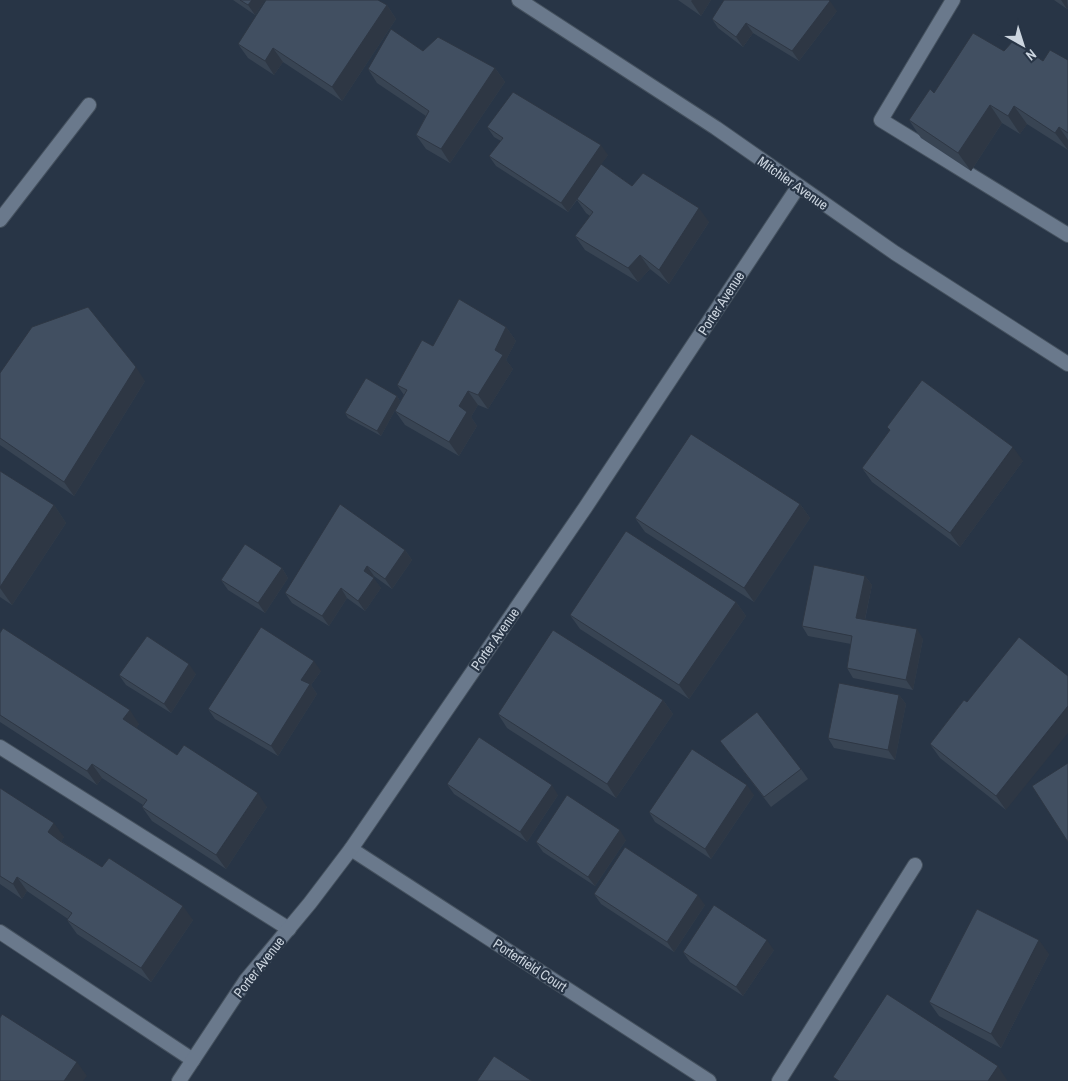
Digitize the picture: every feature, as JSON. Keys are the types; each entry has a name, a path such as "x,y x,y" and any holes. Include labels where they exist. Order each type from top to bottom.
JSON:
{"street":[{"name":"Mitchler Avenue","path":"519,0 716,128 895,253 1068,364"},
{"path":"953,0 881,120 1068,235"},
{"path":"0,220 89,105"},
{"name":"Porter Avenue","path":"179,1081 246,980 289,929 351,849 585,508 798,187"},
{"path":"0,747 289,929"},
{"name":"Porterfield Court","path":"351,849 709,1081"},
{"path":"779,1081 915,865"},
{"path":"0,932 193,1060"}],"building":[{"path":"240,0 252,0 248,5"},
{"path":"266,0 378,0 387,5 332,87 273,48 265,61 238,44"},
{"path":"724,0 830,1 792,51 746,23 736,37 712,19"},
{"path":"391,29 423,51 438,37 495,68 441,149 416,135 429,111 368,69"},
{"path":"973,33 1004,51 1013,41 1043,61 1050,50 1068,60 1068,133 1059,127 1055,133 1014,106 1008,116 990,105 958,153 909,120 930,89 934,93"},
{"path":"513,92 601,145 561,203 489,156 503,138 487,127"},
{"path":"601,164 632,186 643,173 699,208 659,270 640,255 628,268 575,236 593,212 577,199"},
{"path":"459,299 506,327 495,350 503,355 478,395 468,391 459,406 467,412 449,442 395,411 407,390 397,385 422,340 433,346"},
{"path":"88,307 136,367 64,482 0,438 0,373 32,327"},
{"path":"366,378 397,396 377,431 345,413"},
{"path":"922,380 1013,447 950,533 862,468 890,430 887,427"},
{"path":"691,434 800,504 744,588 635,518"},
{"path":"0,471 54,505 0,587"},
{"path":"340,504 405,550 385,579 367,566 364,571 374,578 358,601 341,588 322,616 285,593"},
{"path":"626,531 736,602 679,685 570,615"},
{"path":"245,544 282,568 258,603 221,580"},
{"path":"814,565 865,576 856,618 917,629 906,680 847,668 852,636 802,626"},
{"path":"261,627 314,661 301,680 310,684 271,746 208,709"},
{"path":"3,628 130,710 123,719 177,755 184,745 258,793 216,855 142,807 147,800 92,764 87,771 0,715 0,633"},
{"path":"553,630 663,700 607,784 498,714"},
{"path":"147,636 189,664 164,704 119,675"},
{"path":"1019,637 1068,676 1068,706 996,796 930,744 964,700 967,702"},
{"path":"839,683 899,695 888,750 828,738"},
{"path":"757,712 801,769 764,797 720,741"},
{"path":"479,737 552,785 520,832 447,784"},
{"path":"692,749 747,785 705,849 649,812"},
{"path":"1068,763 1068,842 1032,786"},
{"path":"0,788 54,823 48,832 60,841 102,867 109,858 183,906 141,968 67,920 72,913 17,877 13,884 0,876"},
{"path":"567,795 620,830 588,877 536,842"},
{"path":"625,847 698,895 667,942 594,894"},
{"path":"714,905 767,940 736,987 683,952"},
{"path":"977,909 1039,940 991,1034 929,1002"},
{"path":"887,994 998,1066 988,1081 839,1081 833,1077"},
{"path":"2,1014 77,1062 64,1081 0,1081 0,1018"},
{"path":"494,1056 532,1081 477,1081"}]}
